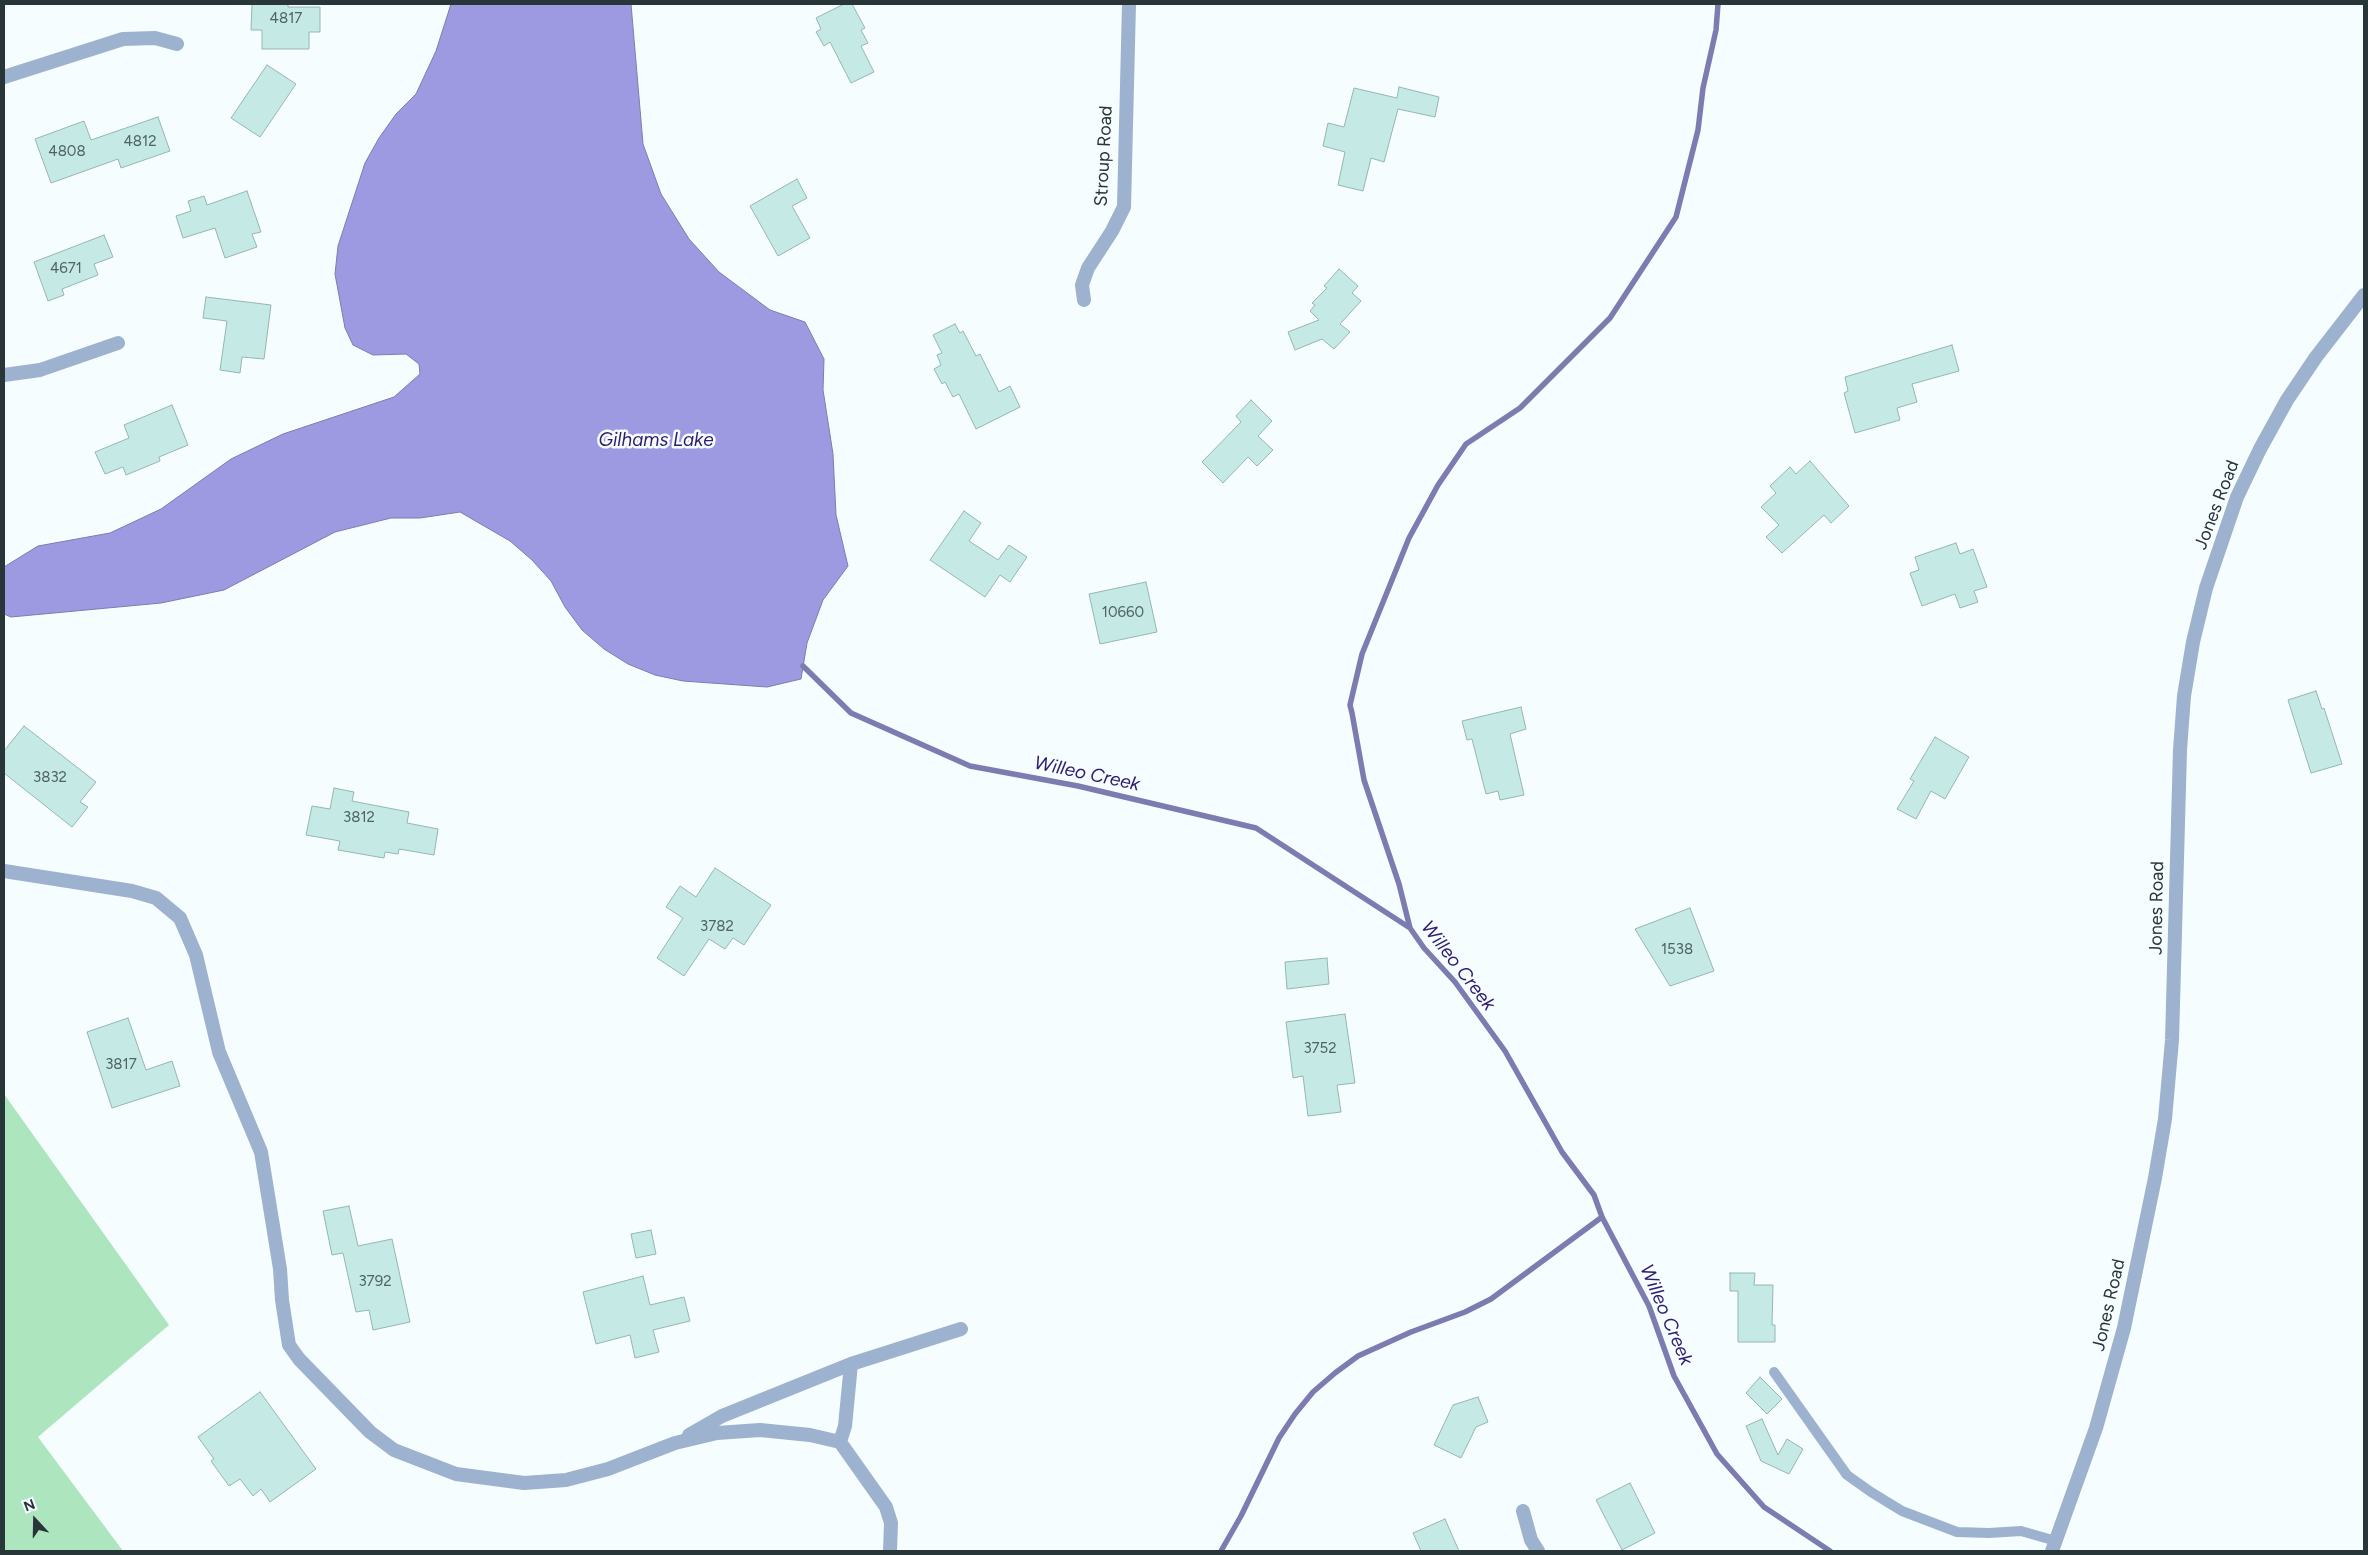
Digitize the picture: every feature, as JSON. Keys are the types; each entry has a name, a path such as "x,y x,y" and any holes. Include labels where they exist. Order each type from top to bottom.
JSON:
{"street":[{"name":"Stroup Road","path":"1084,300 1082,285 1088,268 1112,231 1124,207 1129,4"},
{"path":"4,77 123,39 155,38 177,44"},
{"name":"Jones Road","path":"2054,1546 2096,1428 2124,1328 2152,1198 2163,1129 2172,1040 2180,750 2184,696 2193,642 2206,588 2237,497 2260,449 2287,400 2316,356 2364,295"},
{"path":"4,375 40,370 118,343"},
{"path":"4,871 132,891 156,898 180,918 196,955 219,1052 230,1083 261,1152 280,1269 282,1300 289,1346 298,1358 370,1432 394,1450 456,1474 524,1483 566,1480 608,1469 675,1443 717,1433 760,1430 810,1435 840,1442 886,1507 890,1524 890,1551"},
{"path":"675,1443 722,1416 851,1364 961,1329"},
{"path":"840,1442 844,1426 851,1364"},
{"path":"1523,1511 1531,1540 1538,1551"}],"lane":[{"path":"1774,1372 1847,1475 1886,1502 1902,1511 1957,1532 2021,1531 2054,1546"}],"green space":[{"path":"4,1094 169,1325 38,1437 123,1551 4,1551"}],"water":[{"name":"Gilhams Lake","path":"451,4 631,4 643,144 661,194 689,239 719,272 770,310 805,322 824,359 823,390 833,454 836,515 848,566 823,600 807,643 801,679 767,687 683,681 655,675 628,664 604,649 582,630 565,607 551,581 532,560 510,541 460,512 420,518 391,518 335,532 224,590 161,603 11,617 4,614 4,567 38,546 110,533 161,509 231,459 283,434 394,397 420,374 419,364 406,354 373,355 353,345 345,328 335,274 338,246 365,163 379,138 396,114 416,94 436,51"}],"building":[{"path":"252,4 288,4 288,7 320,7 320,32 309,32 309,49 262,49 262,30 251,30"},
{"path":"844,4 852,4 865,28 861,30 868,43 861,46 874,72 851,83 830,42 824,46 816,32 821,29 816,18"},
{"path":"267,65 296,84 260,137 231,118"},
{"path":"1399,87 1439,97 1435,117 1398,109 1384,162 1371,158 1363,191 1338,185 1345,152 1323,146 1328,123 1344,127 1354,88 1397,98"},
{"path":"158,117 170,151 121,168 118,159 51,183 35,139 84,121 91,140"},
{"path":"797,179 807,198 792,206 810,238 778,256 750,206"},
{"path":"247,191 261,232 252,234 257,247 225,258 215,228 183,238 176,216 191,211 188,201 204,196 207,205"},
{"path":"104,235 113,257 94,264 98,275 62,289 64,295 48,301 34,262"},
{"path":"1339,269 1358,286 1352,293 1361,301 1340,324 1350,332 1334,349 1322,339 1295,350 1288,332 1319,320 1310,311 1315,305 1312,303 1327,288 1324,286"},
{"path":"206,297 271,305 264,359 242,357 240,373 220,370 227,321 203,318"},
{"path":"955,324 960,333 963,331 976,356 980,354 999,392 1010,386 1020,407 976,429 959,394 953,397 945,382 942,384 934,369 941,365 937,355 942,353 933,335"},
{"path":"1952,345 1959,371 1912,384 1917,402 1897,408 1900,420 1855,433 1844,393 1848,391 1845,377"},
{"path":"1251,400 1272,421 1258,436 1273,450 1257,466 1248,457 1223,483 1202,462 1241,422 1236,416"},
{"path":"172,405 188,445 159,457 160,461 126,475 123,467 105,474 95,452 129,438 124,425"},
{"path":"1810,461 1849,506 1831,523 1824,515 1782,553 1766,537 1779,525 1761,507 1776,493 1770,486 1790,467 1796,474"},
{"path":"964,511 981,523 969,541 998,560 1009,545 1027,557 1010,582 1000,575 985,597 930,560"},
{"path":"1956,543 1960,554 1973,549 1987,587 1974,591 1978,602 1960,608 1955,594 1922,606 1910,573 1919,570 1915,557"},
{"path":"1146,582 1157,632 1100,644 1089,594"},
{"path":"2316,691 2322,709 2324,708 2342,764 2311,773 2288,700"},
{"path":"1521,707 1526,729 1510,734 1524,795 1500,800 1498,791 1486,794 1472,739 1467,740 1462,721"},
{"path":"24,726 96,782 80,802 88,807 72,827 4,773 4,751"},
{"path":"1935,737 1969,757 1945,799 1931,791 1916,819 1897,809 1914,781 1910,779"},
{"path":"334,788 354,792 352,801 409,812 407,823 438,829 434,855 399,849 398,854 385,852 384,858 338,850 340,841 306,835 312,806 330,809"},
{"path":"715,868 771,905 744,945 733,938 725,949 709,939 684,976 657,958 683,918 666,907 680,886 696,897"},
{"path":"1690,908 1714,971 1670,986 1635,929"},
{"path":"1327,958 1329,984 1287,989 1285,962"},
{"path":"1345,1014 1355,1083 1337,1085 1341,1112 1308,1116 1303,1076 1293,1078 1286,1022"},
{"path":"128,1018 146,1070 172,1061 180,1086 112,1108 87,1032"},
{"path":"349,1206 358,1246 392,1239 410,1322 373,1330 369,1310 356,1312 343,1253 332,1255 323,1211"},
{"path":"651,1230 656,1254 636,1258 631,1234"},
{"path":"1730,1273 1755,1273 1754,1285 1773,1285 1772,1325 1775,1325 1775,1342 1738,1342 1738,1291 1730,1291"},
{"path":"643,1276 650,1305 684,1297 690,1321 653,1330 659,1352 635,1358 630,1335 596,1344 583,1292"},
{"path":"1760,1377 1782,1399 1767,1414 1746,1393"},
{"path":"260,1392 316,1469 270,1502 261,1489 253,1496 240,1479 229,1486 211,1461 214,1459 198,1437"},
{"path":"1478,1397 1488,1422 1476,1427 1461,1458 1434,1445 1453,1405"},
{"path":"1762,1419 1778,1455 1787,1439 1803,1449 1789,1474 1761,1461 1746,1426"},
{"path":"1630,1483 1655,1533 1622,1550 1596,1500"},
{"path":"1445,1519 1459,1551 1421,1551 1413,1533"}],"waterway":[{"path":"1410,928 1399,884 1364,780 1350,705 1362,654 1409,538 1438,485 1466,444 1520,408 1610,318 1676,217 1698,130 1703,88 1716,30 1718,4"},
{"name":"Willeo Creek","path":"803,666 851,713 970,766 1078,786 1256,828 1410,928 1424,948 1455,982 1505,1051 1562,1152 1594,1195 1602,1217 1649,1306 1674,1376 1717,1454 1764,1507 1830,1551"},
{"path":"1221,1551 1241,1516 1279,1438 1313,1392 1358,1356 1411,1332 1465,1312 1491,1299 1602,1217"}]}
